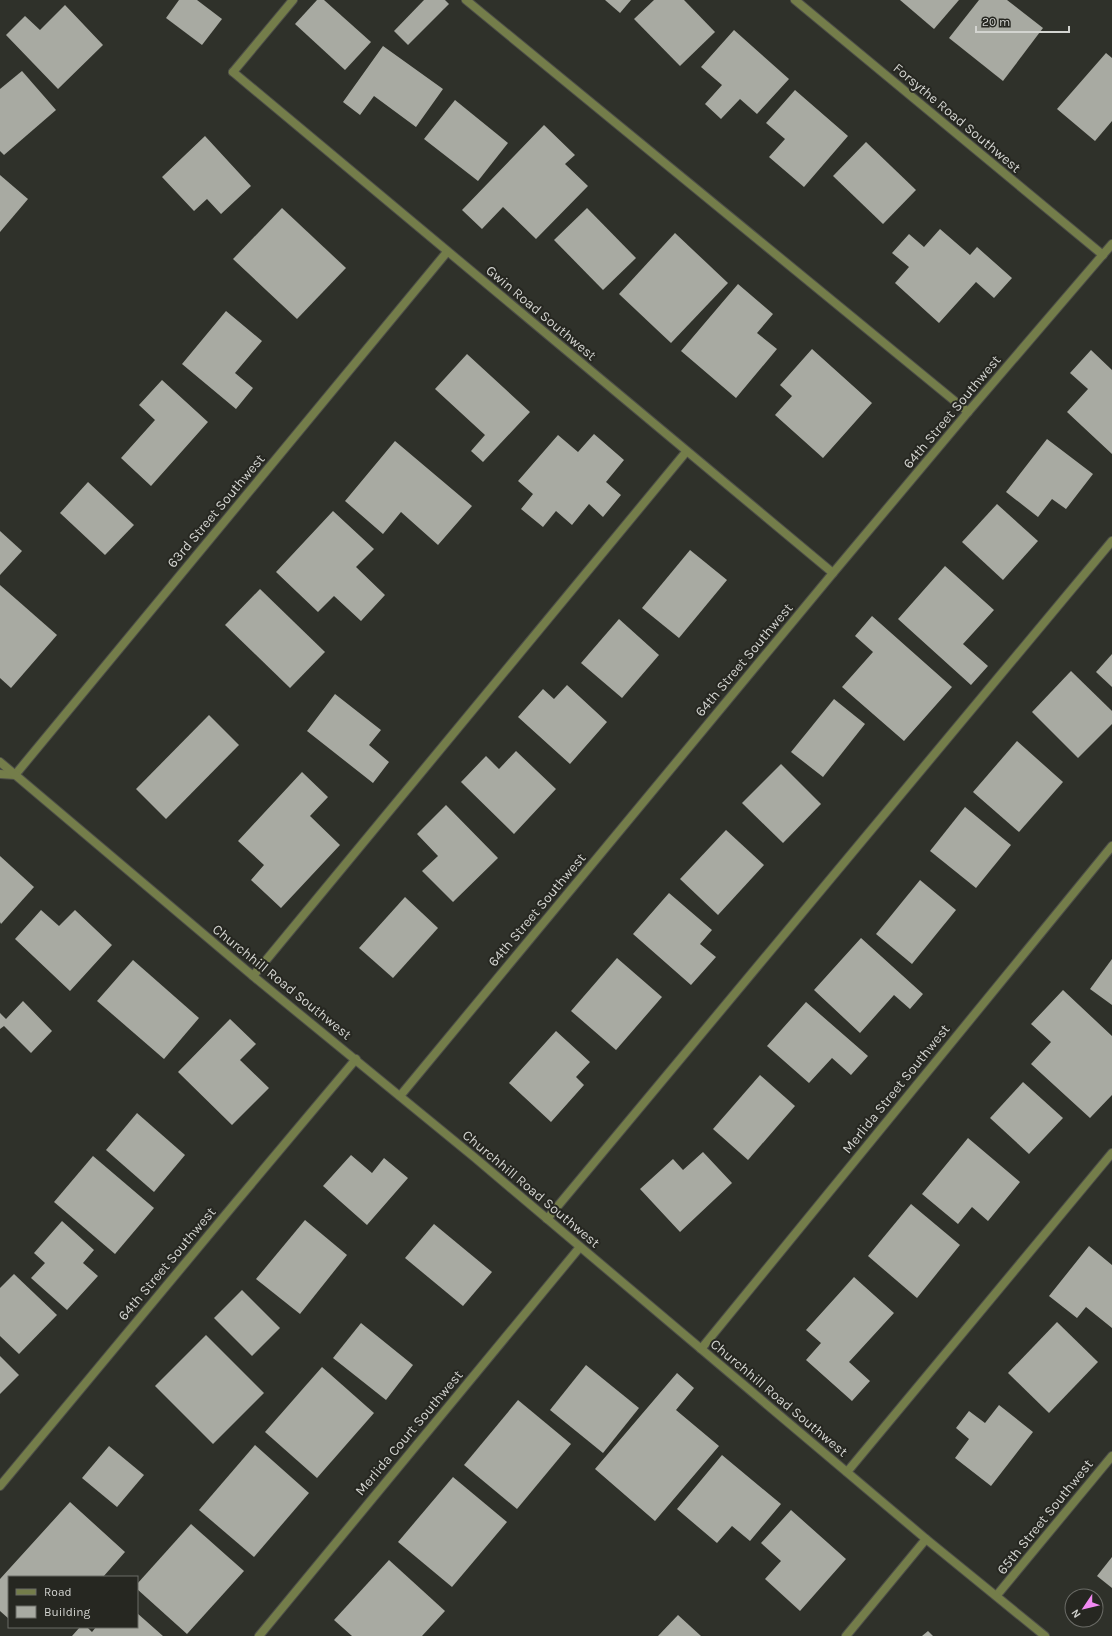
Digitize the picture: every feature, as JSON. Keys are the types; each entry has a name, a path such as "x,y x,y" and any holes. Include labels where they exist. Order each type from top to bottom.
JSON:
{"street":[{"name":"Gwin Road Southwest","path":"293,0 233,72 686,452 833,573"},
{"path":"466,0 968,412"},
{"name":"Forsythe Road Southwest","path":"795,0 1103,255"},
{"name":"64th Street Southwest","path":"400,1096 833,573 1112,244"},
{"name":"63rd Street Southwest","path":"15,775 447,252"},
{"path":"253,976 686,452"},
{"path":"548,1219 1112,541"},
{"name":"Churchhill Road Southwest","path":"0,762 253,976 356,1059 548,1219 926,1539 1045,1636"},
{"path":"0,774 15,775"},
{"name":"Merlida Street Southwest","path":"701,1349 1112,846"},
{"name":"64th Street Southwest","path":"0,1486 356,1059"},
{"path":"847,1472 1112,1153"},
{"name":"Merlida Court Southwest","path":"259,1636 580,1247"},
{"name":"65th Street Southwest","path":"997,1596 1112,1456"},
{"path":"846,1636 926,1539"}],"building":[{"path":"179,0 197,0 222,19 202,45 166,18"},
{"path":"317,0 324,0 371,42 345,70 295,24"},
{"path":"424,0 445,0 449,4 408,45 394,31"},
{"path":"605,0 631,0 620,13"},
{"path":"654,0 684,0 715,32 680,66 634,19"},
{"path":"900,0 959,0 934,29"},
{"path":"979,0 1007,0 1043,28 1003,81 949,38"},
{"path":"65,5 103,45 58,89 6,35 25,16 40,30"},
{"path":"734,30 789,79 757,114 740,99 721,119 705,104 722,85 701,67"},
{"path":"383,46 443,89 416,127 374,96 360,115 343,102"},
{"path":"1106,53 1112,58 1112,121 1095,141 1057,109"},
{"path":"22,71 56,110 4,155 0,151 0,89"},
{"path":"795,90 848,136 804,187 769,157 785,139 766,123"},
{"path":"455,100 508,143 478,181 424,139"},
{"path":"544,125 575,155 565,164 588,186 536,239 503,207 482,229 462,210"},
{"path":"205,136 251,186 221,214 207,199 194,211 162,177"},
{"path":"866,142 916,190 883,224 833,176"},
{"path":"0,175 28,199 0,232"},
{"path":"282,208 346,268 297,319 233,259"},
{"path":"587,208 636,258 603,290 554,240"},
{"path":"940,229 970,255 977,247 1012,278 994,298 976,282 939,323 895,283 909,267 892,253 909,234 924,247"},
{"path":"675,233 728,283 671,343 619,294"},
{"path":"738,284 773,314 757,333 777,349 736,398 681,351"},
{"path":"226,311 262,341 235,373 253,388 236,409 182,364"},
{"path":"812,349 872,403 823,458 775,415 792,396 780,385"},
{"path":"1091,350 1112,370 1112,454 1067,412 1088,389 1070,373"},
{"path":"467,354 530,412 483,462 471,451 485,435 435,389"},
{"path":"162,380 208,422 151,486 121,458 155,420 139,405"},
{"path":"594,434 624,460 606,482 621,495 603,517 589,504 572,525 556,511 543,527 521,509 533,494 518,481 558,435 578,452"},
{"path":"1047,439 1093,474 1066,509 1052,499 1038,517 1006,492"},
{"path":"395,441 472,506 438,545 401,512 383,534 345,501"},
{"path":"88,482 134,525 105,555 60,513"},
{"path":"997,504 1038,541 1003,580 962,542"},
{"path":"333,511 374,549 356,567 385,595 361,621 334,596 318,612 276,572"},
{"path":"0,531 22,551 0,575"},
{"path":"690,550 727,580 679,638 642,608"},
{"path":"945,566 994,610 963,644 988,666 971,685 898,619"},
{"path":"0,585 57,635 11,688 0,678"},
{"path":"260,589 325,652 290,688 225,625"},
{"path":"872,616 952,687 904,741 842,687 873,652 855,636"},
{"path":"619,619 659,655 622,698 581,663"},
{"path":"1112,654 1112,687 1096,672"},
{"path":"1071,671 1112,711 1112,724 1078,758 1032,712"},
{"path":"567,685 607,722 570,764 518,717 543,689 554,699"},
{"path":"335,694 381,730 369,745 389,762 373,783 307,731"},
{"path":"834,699 865,724 823,777 791,752"},
{"path":"209,715 239,745 166,819 136,789"},
{"path":"1017,741 1063,782 1019,832 973,792"},
{"path":"516,751 556,789 514,834 461,782 486,756 499,769"},
{"path":"781,764 821,804 783,843 742,803"},
{"path":"302,772 328,797 310,816 340,845 281,908 251,880 264,865 238,841"},
{"path":"446,805 498,858 453,902 422,871 438,856 417,834"},
{"path":"965,807 1011,845 976,888 930,851"},
{"path":"726,830 764,865 718,915 680,879"},
{"path":"0,856 34,887 1,924 0,922"},
{"path":"920,880 956,910 912,964 876,934"},
{"path":"669,893 712,930 700,944 716,957 691,985 633,934"},
{"path":"405,897 438,928 393,978 359,948"},
{"path":"41,910 59,926 75,910 112,945 70,991 15,939"},
{"path":"861,938 923,994 910,1009 894,995 860,1033 814,990"},
{"path":"617,958 662,997 616,1050 571,1011"},
{"path":"1112,959 1112,1005 1090,989"},
{"path":"133,960 199,1018 164,1059 97,1001"},
{"path":"1063,990 1112,1036 1112,1095 1090,1118 1031,1064 1051,1042 1031,1024"},
{"path":"23,1001 52,1031 31,1053 4,1026 0,1029 0,1013 6,1019"},
{"path":"806,1002 868,1056 851,1075 832,1058 809,1083 767,1046"},
{"path":"230,1019 256,1044 240,1060 269,1088 232,1125 178,1072"},
{"path":"556,1031 590,1062 576,1077 584,1085 551,1122 509,1083"},
{"path":"760,1075 795,1106 748,1160 713,1129"},
{"path":"1023,1082 1063,1118 1029,1154 990,1118"},
{"path":"137,1113 185,1155 154,1192 106,1150"},
{"path":"968,1138 1020,1182 988,1221 972,1207 958,1224 922,1194"},
{"path":"703,1152 732,1183 680,1232 640,1189 673,1159 683,1170"},
{"path":"351,1155 372,1173 384,1158 408,1178 367,1225 323,1186"},
{"path":"93,1156 154,1208 115,1254 54,1202"},
{"path":"911,1204 960,1245 917,1298 868,1256"},
{"path":"305,1220 347,1255 300,1314 256,1279"},
{"path":"62,1221 94,1250 83,1263 98,1276 67,1310 31,1278 45,1263 34,1253"},
{"path":"434,1224 492,1272 463,1306 405,1258"},
{"path":"1089,1246 1112,1265 1112,1328 1086,1307 1077,1318 1049,1296"},
{"path":"14,1274 57,1315 19,1354 0,1336 0,1288"},
{"path":"854,1277 894,1313 849,1362 870,1381 852,1401 806,1360 821,1343 806,1330"},
{"path":"242,1290 280,1328 252,1356 214,1318"},
{"path":"1057,1322 1098,1362 1049,1413 1008,1373"},
{"path":"361,1323 413,1365 386,1400 333,1358"},
{"path":"206,1335 264,1393 213,1444 155,1386"},
{"path":"0,1356 19,1375 0,1394"},
{"path":"586,1365 639,1408 603,1453 550,1410"},
{"path":"322,1367 374,1413 317,1478 265,1432"},
{"path":"677,1373 694,1388 676,1410 719,1446 655,1521 595,1469"},
{"path":"518,1400 571,1444 517,1509 464,1465"},
{"path":"999,1405 1033,1432 991,1486 955,1458 969,1439 956,1428 969,1411 985,1423"},
{"path":"255,1445 309,1493 254,1557 199,1510"},
{"path":"109,1446 144,1475 117,1507 82,1478"},
{"path":"722,1455 781,1504 750,1541 732,1526 717,1543 677,1509"},
{"path":"453,1477 507,1522 452,1587 398,1542"},
{"path":"70,1502 125,1552 104,1576 8,1576 8,1618 0,1611 0,1579"},
{"path":"791,1510 846,1559 800,1611 765,1579 781,1561 761,1543"},
{"path":"191,1524 244,1571 187,1634 138,1590 138,1583"},
{"path":"1112,1557 1112,1588 1097,1576"},
{"path":"389,1560 445,1611 422,1636 352,1636 334,1620"},
{"path":"138,1614 163,1636 72,1636 79,1628 88,1628 92,1632 95,1628 138,1628"},
{"path":"678,1615 701,1636 658,1636"},
{"path":"928,1631 933,1636 922,1636"}]}
